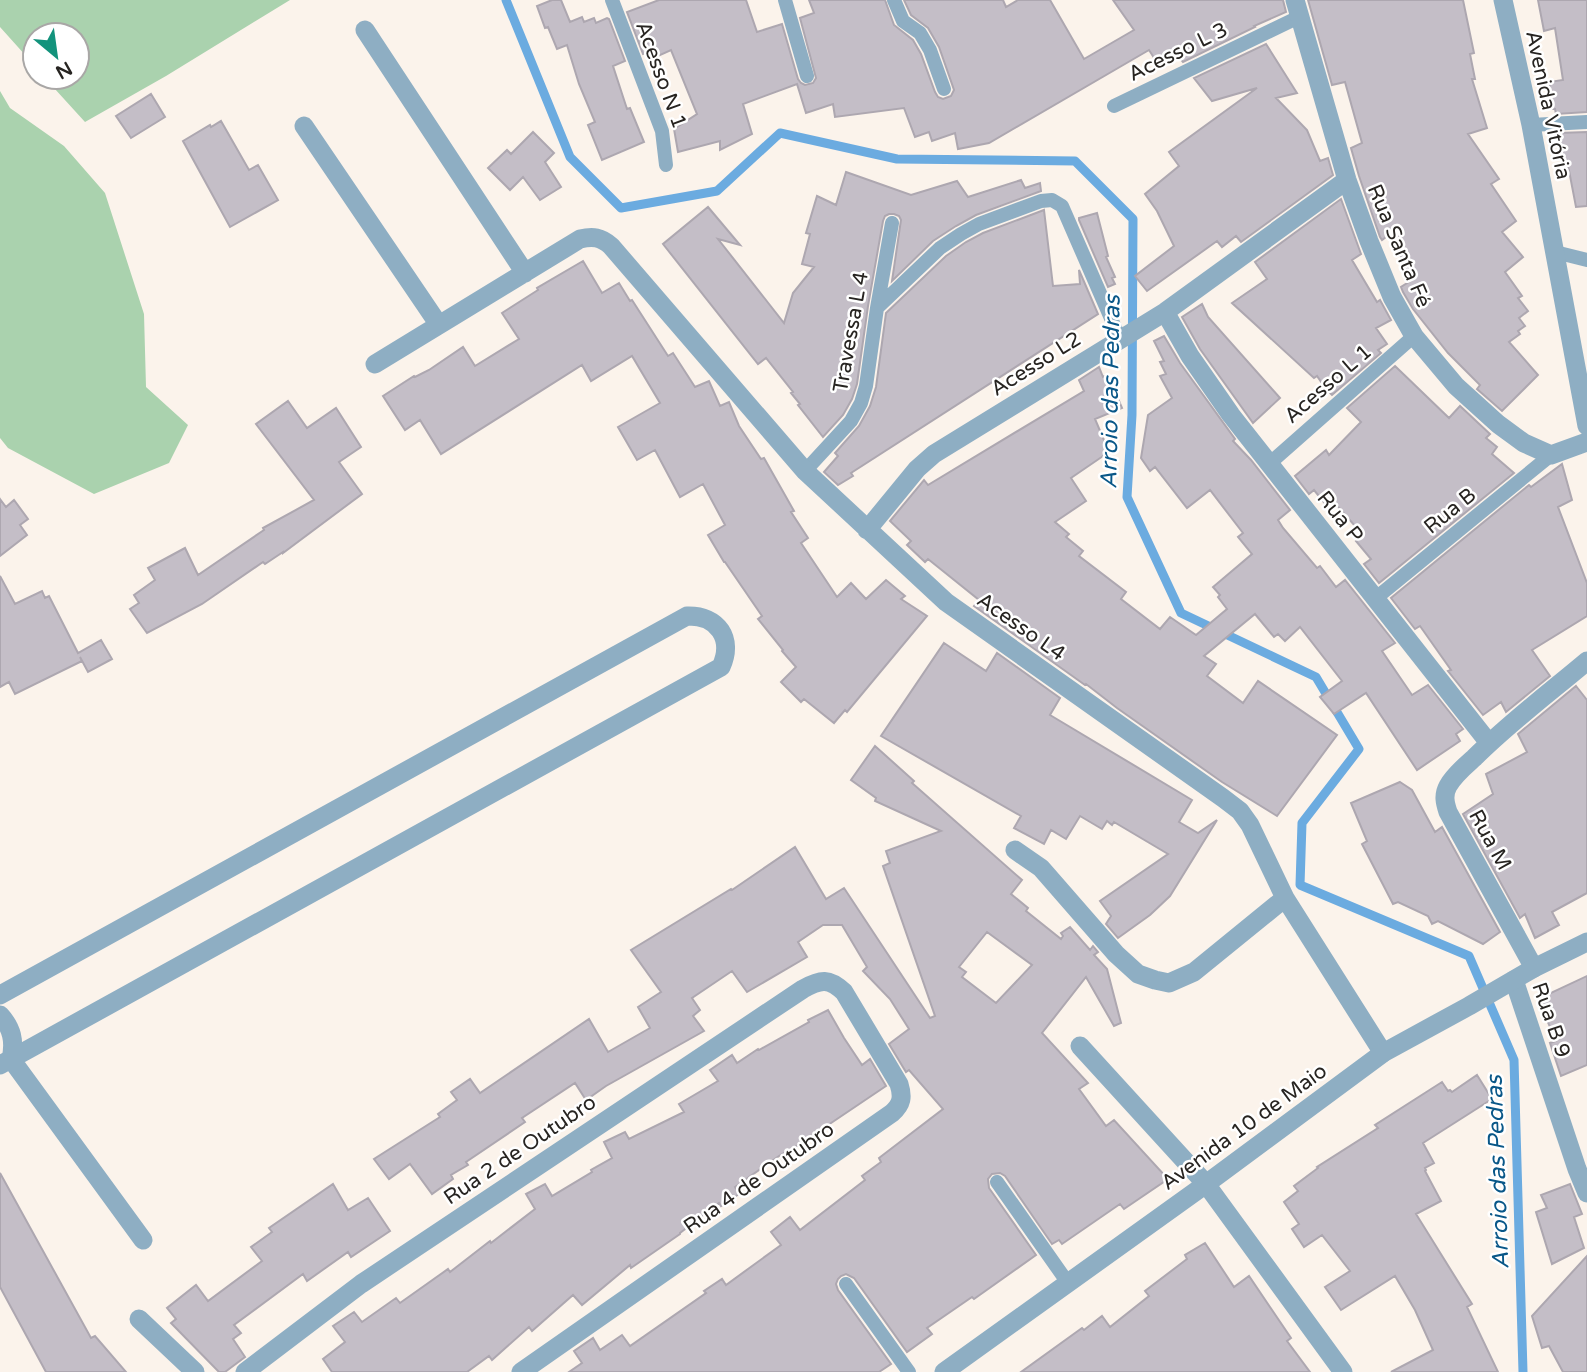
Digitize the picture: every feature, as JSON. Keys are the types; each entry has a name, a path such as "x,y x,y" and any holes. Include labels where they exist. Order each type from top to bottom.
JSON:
{"street":[{"name":"Avenida Vitória","path":"1503,0 1531,125 1587,426"},
{"name":"Rua Santa Fé","path":"1297,8 1368,242 1392,296 1414,336 1457,386 1497,424 1524,443 1550,455"},
{"path":"365,30 525,273 375,364"},
{"path":"304,126 439,325"},
{"name":"Acesso L2","path":"867,530 917,469 934,454 1164,312 1347,180"},
{"name":"Acesso L4","path":"525,273 580,239 591,236 605,240 805,471 946,602 1240,811 1250,825 1285,898 1383,1053"},
{"name":"Rua P","path":"1164,312 1213,390 1489,743"},
{"path":"1550,455 1587,442"},
{"path":"0,995 687,616 706,618 721,630 726,649 721,667 6,1062"},
{"name":"Rua M","path":"1534,968 1448,812 1444,794 1455,776 1489,743 1587,661"},
{"path":"1015,850 1041,868 1116,954 1138,974 1155,981 1170,983 1195,972 1285,898"},
{"name":"Avenida 10 de Maio","path":"944,1372 1383,1053 1534,968 1587,942"},
{"name":"Rua 2 de Outubro","path":"245,1372 361,1284 803,989 817,982 828,981"},
{"name":"Rua 4 de Outubro","path":"521,1372 899,1106 902,1093 899,1084 844,992 828,981"},
{"name":"Rua B 9","path":"1506,984 1587,1193"},
{"path":"0,1015 9,1025 13,1036 14,1047 6,1062"},
{"path":"1080,1046 1206,1184 1343,1372"},
{"path":"6,1062 143,1240"},
{"path":"139,1319 186,1369"}],"lane":[{"name":"Acesso N 1","path":"612,0 662,131 666,165"},
{"path":"785,0 807,76"},
{"path":"894,0 903,21 920,33 930,50 944,89"},
{"name":"Acesso L 3","path":"1114,106 1297,8"},
{"path":"1531,125 1587,122"},
{"path":"877,308 940,248 961,234 979,224 1041,201 1052,200 1062,206 1120,339"},
{"name":"Travessa L 4","path":"805,471 851,421 861,403 892,223"},
{"path":"1555,253 1587,260"},
{"name":"Acesso L 1","path":"1269,464 1414,336"},
{"name":"Rua B","path":"1376,598 1550,455"},
{"path":"997,1182 1068,1283"},
{"path":"846,1284 909,1372"}],"green space":[{"path":"0,0 290,0 85,122 57,91 91,91 91,21 21,21 21,50 0,27"},
{"path":"0,91 10,108 64,146 105,193 144,314 146,387 188,425 169,463 94,494 8,448 0,438"}],"building":[{"path":"552,0 561,0 570,22 582,17 584,22 594,18 596,23 609,19 625,61 613,66 627,109 630,108 644,142 602,160 588,125 595,122 567,45 557,49 537,6"},
{"path":"659,0 746,0 757,32 782,24 798,79 805,85 813,83 816,78 800,18 814,13 809,0 885,0 894,25 913,40 935,92 943,99 951,96 954,90 939,47 928,28 911,15 904,0 1003,0 1006,7 1018,0 1050,0 1084,59 1134,30 1113,0 1283,0 1286,12 1183,62 1175,52 1158,64 1149,50 989,143 958,149 955,133 932,141 929,132 915,137 904,108 835,117 833,104 806,113 797,84 743,104 752,134 720,150 720,141 678,152 674,129 697,114 671,50 658,56 655,49 643,54 627,12"},
{"path":"1308,0 1463,0 1474,53 1470,54 1475,79 1472,79 1487,128 1468,134 1499,179 1491,184 1516,221 1502,232 1523,257 1505,272 1522,296 1518,298 1528,311 1519,318 1525,326 1518,331 1520,334 1509,342 1538,375 1502,411 1477,389 1480,385 1448,353 1403,292 1401,287 1412,280 1390,234 1382,240 1380,237 1351,148 1362,143 1345,82 1332,85"},
{"path":"1538,0 1587,0 1587,112 1556,114 1553,109 1549,82 1563,80 1555,28 1544,31"},
{"path":"1266,44 1297,93 1276,98 1307,130 1320,161 1328,158 1333,175 1241,242 1236,236 1222,247 1217,241 1147,291 1135,276 1174,246 1157,211 1145,194 1179,166 1169,152 1257,88 1212,101 1194,78"},
{"path":"151,94 165,117 131,138 116,116"},
{"path":"221,121 249,170 258,165 278,200 230,227 183,141"},
{"path":"533,132 554,153 545,162 561,187 540,200 523,177 510,190 488,168 507,150 511,154"},
{"path":"1587,132 1587,206 1576,207 1559,133"},
{"path":"846,172 911,195 957,181 968,197 1021,180 1025,188 1040,183 1041,191 976,215 956,226 933,241 892,281 901,220 894,214 885,216 857,384 843,415 823,437 766,358 758,364 663,244 708,207 740,245 718,239 784,323 793,293 814,267 802,264 810,234 806,233 817,196 836,205"},
{"path":"1341,199 1361,254 1352,260 1391,320 1376,328 1387,344 1378,350 1381,353 1332,395 1317,376 1314,378 1232,303 1267,279 1255,262"},
{"path":"1044,210 1053,286 1080,284 1079,270 1098,314 851,473 853,476 838,485 824,472 838,456 835,453 859,426 870,406 876,387 886,313 946,256 966,242"},
{"path":"1097,213 1108,256 1106,257 1115,277 1112,278 1115,284 1108,287 1079,220"},
{"path":"583,261 602,293 619,283 668,356 673,353 695,387 709,381 720,406 729,402 739,426 761,459 764,458 794,511 791,512 808,538 801,543 837,597 851,583 866,599 886,580 905,596 901,599 927,616 847,712 845,710 834,723 804,699 801,702 781,682 796,667 758,619 762,616 708,535 725,525 703,484 680,497 655,450 637,460 618,427 660,403 632,356 591,381 582,365 441,454 420,420 405,430 383,396 463,347 475,366 519,339 502,313 538,290 537,288"},
{"path":"1202,304 1208,317 1280,398 1253,423 1200,349 1182,317"},
{"path":"1164,336 1180,363 1235,439 1233,441 1290,510 1278,520 1283,528 1317,568 1320,566 1336,587 1345,580 1395,643 1382,651 1412,695 1428,685 1463,729 1456,734 1460,741 1417,770 1366,693 1334,714 1320,697 1342,681 1300,627 1285,641 1278,634 1274,637 1255,614 1204,656 1216,664 1207,676 1243,703 1258,681 1337,735 1277,816 1222,782 974,606 979,600 928,559 925,562 907,545 911,541 890,521 924,480 928,485 1084,391 1079,380 1099,367 1103,377 1108,375 1122,408 1095,419 1109,452 1071,478 1086,501 1055,522 1069,534 1066,537 1083,551 1079,556 1126,592 1121,599 1160,629 1170,617 1196,635 1227,609 1213,587 1252,554 1238,537 1243,533 1210,490 1187,508 1155,467 1150,471 1141,458 1148,415 1172,398 1160,376 1166,374 1160,362 1164,361 1154,341"},
{"path":"1395,366 1449,418 1460,406 1490,434 1486,438 1497,447 1492,454 1514,473 1379,583 1364,564 1371,559 1356,541 1363,535 1333,501 1327,506 1314,490 1309,494 1295,476 1326,450 1329,455 1361,422 1347,408"},
{"path":"288,401 307,428 336,408 361,447 339,462 362,494 283,553 265,564 263,562 202,604 147,633 130,609 139,603 134,595 155,580 148,568 185,548 198,575 264,530 263,528 314,500 256,424"},
{"path":"1562,464 1572,500 1558,507 1587,583 1587,616 1532,650 1550,676 1506,712 1501,702 1483,715 1448,671 1451,670 1420,626 1415,629 1391,598 1529,485 1531,487"},
{"path":"0,499 6,507 14,500 28,519 20,525 27,535 0,556"},
{"path":"0,576 15,604 42,591 45,598 49,596 78,653 101,640 112,659 88,672 80,657 82,661 15,694 9,682 0,687"},
{"path":"944,643 986,671 997,653 1060,698 1050,715 1192,800 1179,822 1198,833 1217,820 1170,896 1150,915 1118,938 1106,924 1111,916 1100,901 1168,854 1114,822 1112,825 1107,821 1102,829 1080,816 1066,839 1051,830 1044,844 1014,828 1021,816 881,736"},
{"path":"1576,686 1587,700 1587,893 1552,912 1559,925 1535,938 1525,914 1520,918 1463,814 1493,794 1486,774 1527,752 1518,734"},
{"path":"875,746 914,781 912,783 1022,880 1011,894 1028,908 1026,911 1061,939 1061,933 1070,927 1090,950 1093,946 1098,952 1094,955 1107,969 1121,1023 1114,1026 1086,977 1042,1033 1088,1083 1079,1089 1106,1126 1114,1120 1168,1179 1124,1209 1120,1204 1062,1244 1059,1240 1052,1244 1005,1176 1000,1173 992,1174 988,1179 989,1188 1036,1255 927,1328 932,1334 907,1352 854,1278 846,1274 838,1279 838,1290 891,1364 879,1372 569,1372 582,1363 574,1351 593,1338 600,1350 622,1335 630,1346 722,1279 726,1285 781,1245 771,1232 790,1217 800,1230 865,1180 862,1176 881,1162 879,1158 943,1109 909,1070 906,1072 889,1044 909,1029 890,999 863,971 867,967 842,925 823,925 798,942 807,957 747,992 732,971 692,998 700,1010 693,1016 704,1031 586,1100 575,1083 522,1118 525,1122 466,1162 468,1165 451,1175 453,1179 432,1194 410,1164 389,1179 374,1159 440,1117 438,1114 457,1100 451,1092 470,1079 480,1093 589,1019 608,1052 650,1028 638,1007 661,992 631,950 732,890 795,847 826,899 844,888 930,1018 935,1016 883,866 890,863 886,851 941,831 875,801 876,798 851,780","holes":["987,932 1032,965 996,1003 962,977 966,972 959,967"]},
{"path":"1400,782 1412,790 1435,832 1442,827 1500,932 1483,944 1438,921 1432,924 1428,916 1398,902 1393,904 1362,844 1367,841 1351,803"},
{"path":"1587,976 1587,1065 1561,1076 1550,1043 1556,1041 1538,999"},
{"path":"828,1010 862,1065 870,1059 886,1086 735,1187 739,1194 721,1206 719,1203 631,1268 630,1265 582,1305 573,1295 532,1331 529,1327 492,1360 489,1356 467,1372 332,1372 323,1359 345,1342 333,1326 354,1312 362,1322 396,1298 400,1303 448,1269 450,1272 535,1209 526,1194 545,1184 552,1196 592,1172 591,1170 612,1158 604,1142 625,1132 629,1139 684,1112 679,1104 718,1081 710,1070 732,1055 737,1063"},
{"path":"1477,1075 1492,1099 1423,1143 1434,1163 1425,1168 1425,1171 1441,1201 1416,1214 1472,1304 1467,1307 1498,1372 1391,1372 1433,1350 1415,1310 1395,1276 1341,1310 1325,1287 1350,1271 1322,1235 1304,1247 1292,1229 1299,1224 1284,1202 1298,1191 1294,1186 1317,1167 1378,1128 1375,1125 1442,1082 1448,1091 1452,1092"},
{"path":"0,1173 91,1338 95,1336 126,1372 46,1372 0,1287"},
{"path":"333,1184 348,1210 368,1198 390,1231 351,1257 348,1252 307,1281 303,1274 234,1325 241,1333 233,1339 245,1357 225,1372 219,1372 171,1323 176,1319 167,1308 196,1285 208,1301 262,1261 251,1247 272,1232 269,1228"},
{"path":"1570,1184 1582,1214 1574,1217 1584,1248 1552,1264 1536,1212 1547,1208 1541,1195"},
{"path":"1205,1243 1234,1287 1249,1276 1291,1338 1287,1341 1310,1372 1021,1372 1102,1316 1110,1327 1149,1296 1145,1291 1187,1259 1185,1255"},
{"path":"1587,1256 1587,1372 1563,1372 1549,1346 1542,1348 1532,1316"}],"waterway":[{"name":"Arroio das Pedras","path":"506,0 570,157 621,208 717,191 780,133 897,159 1075,161 1133,219 1132,415 1127,497 1181,613 1316,677 1359,749 1302,823 1300,885 1469,956 1514,1060 1523,1372"}]}
